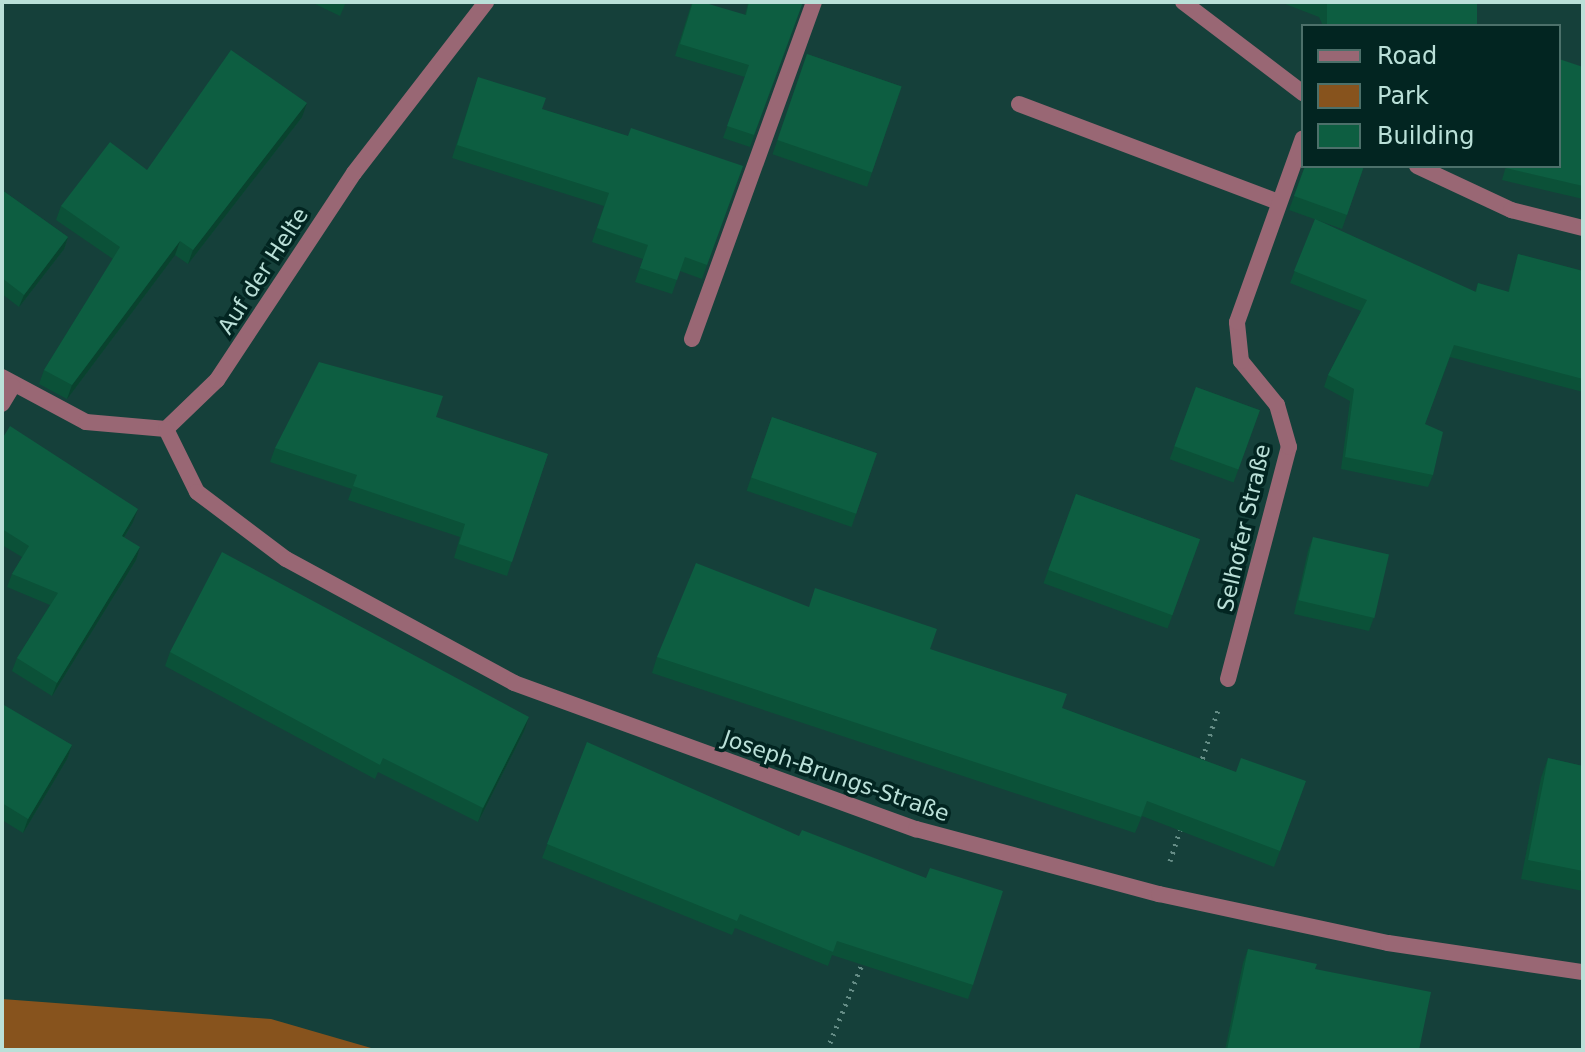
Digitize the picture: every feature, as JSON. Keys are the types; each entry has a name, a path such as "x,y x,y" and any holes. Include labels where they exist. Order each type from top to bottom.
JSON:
{"street":[{"name":"Auf der Helte","path":"166,429 217,380 354,173 486,2"},
{"path":"692,339 814,2"},
{"path":"1183,2 1301,91"},
{"path":"1019,104 1279,202"},
{"name":"Selhofer Straße","path":"1228,679 1289,447 1277,405 1241,361 1237,322 1301,143"},
{"path":"1421,168 1511,210 1583,228"},
{"path":"2,404 8,381 86,422 166,429"},
{"name":"Joseph-Brungs-Straße","path":"166,429 197,492 286,559 514,683 916,829 1159,894 1388,943 1583,972"}],"path":[{"path":"1196,779 1228,679"},
{"path":"1159,894 1187,808"},
{"path":"827,1050 869,947"}],"green space":[{"path":"2,999 271,1019 378,1050 2,1050"}],"building":[{"path":"693,2 746,15 749,2 803,2 754,135 727,126 749,65 680,44"},
{"path":"1327,2 1477,2 1477,24 1327,24"},
{"path":"231,50 307,103 193,250 180,241 72,385 44,370 120,247 61,206 110,142 147,170"},
{"path":"807,54 902,87 872,173 777,140"},
{"path":"1561,60 1583,67 1583,186 1506,168 1561,168"},
{"path":"478,77 546,98 542,109 628,136 631,128 743,166 707,265 685,257 677,280 640,268 648,245 597,228 609,193 457,145"},
{"path":"1304,168 1363,168 1347,215 1294,196"},
{"path":"2,190 68,237 24,295 2,278"},
{"path":"1315,219 1476,292 1478,283 1509,292 1518,254 1583,271 1583,379 1454,345 1425,424 1443,432 1433,475 1345,457 1354,389 1328,375 1367,300 1294,271"},
{"path":"319,362 443,396 436,417 548,454 512,562 459,544 465,524 353,486 357,475 275,448"},
{"path":"1196,387 1260,410 1238,469 1174,446"},
{"path":"772,417 877,453 856,514 751,478"},
{"path":"10,426 138,509 122,536 140,547 57,683 17,658 58,593 12,574 29,546 2,529 2,439"},
{"path":"1076,494 1200,539 1172,615 1048,570"},
{"path":"1313,537 1389,555 1374,618 1298,600"},
{"path":"222,552 529,717 483,808 383,758 380,765 170,652"},
{"path":"696,563 809,607 815,588 937,629 930,649 1067,694 1062,708 1236,772 1241,758 1306,781 1280,851 1147,801 1141,817 657,657"},
{"path":"4,705 72,745 28,819 2,803"},
{"path":"587,742 799,836 802,830 926,878 930,868 1003,891 973,985 837,941 833,952 740,914 737,921 547,844"},
{"path":"1548,758 1583,766 1583,871 1528,860"},
{"path":"1248,949 1317,964 1315,969 1431,992 1419,1050 1227,1050"}]}
